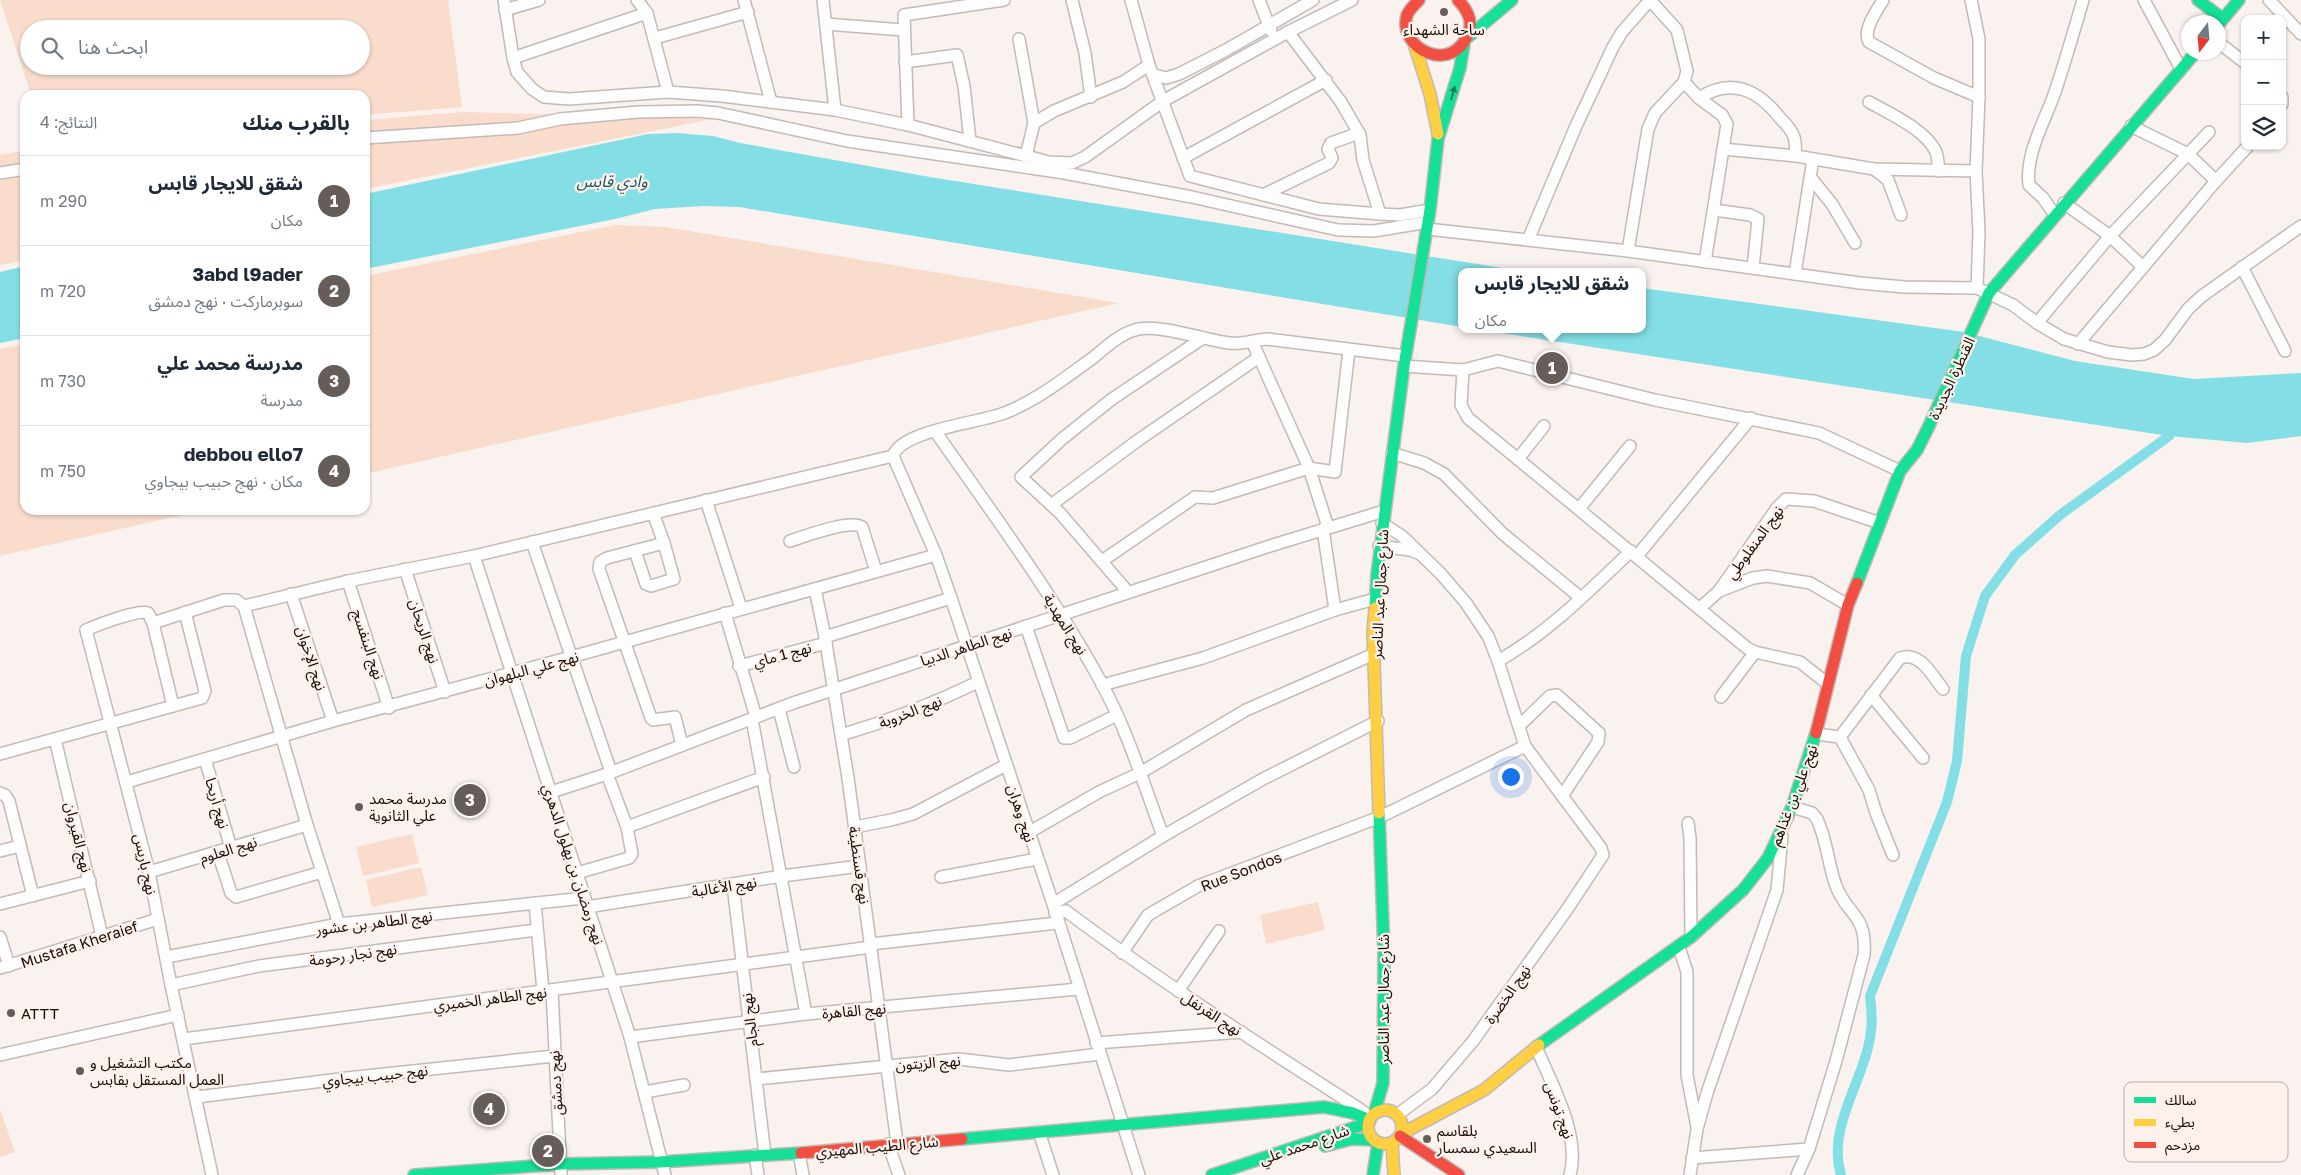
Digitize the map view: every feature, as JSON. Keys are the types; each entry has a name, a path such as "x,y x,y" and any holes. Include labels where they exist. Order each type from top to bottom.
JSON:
{"main road":[{"path":"1415,47 1423,53 1440,57 1450,55 1512,0"},
{"path":"2198,0 2214,15"},
{"path":"2226,16 2239,0"},
{"path":"1438,139 1460,68 1470,27 1469,17 1462,1"},
{"path":"1412,6 1408,34 1415,47 1430,94 1438,139"},
{"name":"القنطرة الجديدة","path":"1928,428 1989,293 2064,203 2189,60"},
{"name":"شارع جمال عبد الناصر","path":"1371,1119 1383,1083 1384,954 1378,721 1374,654 1375,599 1379,546 1404,361 1427,231 1438,139"},
{"name":"نهج علي بن غذاهم","path":"1388,1140 1484,1090 1536,1047 1679,947 1729,903 1758,872 1768,858 1792,807 1816,734 1848,605 1900,471 1917,450 1928,428"},
{"name":"شارع جمال عبد الناصر","path":"1383,1083 1397,1115"},
{"name":"شارع الطيب المهيري","path":"414,1175 560,1169 798,1153 1324,1107 1338,1109 1371,1119"},
{"path":"1373,1175 1388,1140 1402,1128 1397,1115 1384,1110 1371,1119 1370,1135 1388,1140 1459,1175"},
{"name":"نهج علي بن غذاهم","path":"1397,1115 1442,1113"},
{"name":"شارع محمد علي","path":"1212,1175 1371,1119"},
{"name":"شارع محمد علي","path":"1243,1175 1334,1143 1352,1139 1388,1140"},
{"path":"1384,1175 1388,1140"},
{"path":"1388,1140 1394,1175"}],"street":[{"path":"539,0 504,5 517,72 538,94 552,98 668,92 835,110 908,125 1055,163 1077,161 1163,101 1288,32 1352,0"},
{"path":"637,0 646,13 655,38 668,92"},
{"path":"744,0 771,102"},
{"path":"823,0 835,110"},
{"path":"908,125 903,30 904,15 1004,0"},
{"path":"1072,0 1085,53 1091,97"},
{"path":"1131,0 1152,70 1183,158 1193,178 1333,211 1400,215 1430,210"},
{"path":"1259,0 1268,26 1277,39"},
{"path":"1152,70 1166,78 1179,74 1226,50 1313,0"},
{"path":"1528,240 1576,126 1613,47 1622,32 1650,0 1677,30 1687,71 1684,82 1655,113 1648,129 1628,251"},
{"path":"1883,0 1869,27 1866,36 1868,42 1934,78 1979,97"},
{"path":"1971,0 1979,39 1976,171 1979,232 1978,288"},
{"path":"2055,215 2043,198 2029,185 2030,160 2054,93 2083,0"},
{"path":"2144,0 2181,69"},
{"path":"2269,0 2301,34"},
{"path":"655,38 748,12"},
{"path":"513,58 646,13"},
{"path":"826,24 903,30"},
{"path":"1288,32 1326,80 1359,133 1363,160 1380,214"},
{"path":"1019,40 1034,123 1026,156"},
{"path":"2226,48 2241,60"},
{"path":"905,62 957,55 964,86 970,141"},
{"path":"1034,123 1054,111 1152,70"},
{"path":"1183,158 1326,80"},
{"path":"1684,82 1699,98 1726,120 1727,132 1705,262"},
{"path":"1699,98 1721,88 1738,88 1754,93 1773,109 1794,136 1796,156"},
{"path":"1869,102 1910,126 1928,142 1936,152 1939,171"},
{"path":"370,137 518,128 560,119 638,112 698,111 718,113 847,141 1064,173 1192,197 1338,230 1427,231 1528,240 1574,247 1628,251 1860,283 1904,287 1978,288 2013,305 2037,323 2078,344 2108,352 2132,355 2144,354 2154,350 2165,340 2195,302 2301,226"},
{"path":"2131,126 2188,154 2216,181"},
{"path":"2037,323 2110,236 2209,132"},
{"path":"1263,195 1329,163 1332,158 1328,150 1331,143 1359,133"},
{"path":"1723,149 1796,156 1874,170 1976,171"},
{"path":"2078,344 2244,150"},
{"path":"1795,274 1813,160"},
{"path":"0,173 20,170"},
{"path":"1874,170 1888,180 1902,215"},
{"path":"1811,178 1832,204 1855,243"},
{"path":"2064,203 2110,236 2143,268"},
{"path":"1714,210 1750,215 1758,219 1752,268"},
{"path":"2242,267 2285,351"},
{"path":"173,706 152,623 231,599 244,606 348,581 474,556 893,456 895,450 903,444 972,420 998,416 1018,407 1044,393 1110,344 1135,330 1152,329 1237,344 1267,340 1349,350 1463,370 1498,362 1655,400 1819,433 1900,471"},
{"path":"1128,592 1051,505 1021,478 1062,439 1112,399 1203,338"},
{"path":"1252,341 1309,468 1326,528 1335,610"},
{"path":"1102,561 1195,498 1213,498 1309,468 1335,472 1349,350"},
{"path":"1051,505 1137,441 1260,358"},
{"path":"1463,370 1461,399 1468,418 1738,641 1755,652 1800,662 1828,684"},
{"path":"1498,661 1524,646 1634,554 1751,418"},
{"path":"1518,459 1544,426"},
{"name":"نهج المهدية","path":"935,432 1061,615 1102,685 1117,715 1163,836"},
{"path":"1579,509 1630,446"},
{"path":"1392,453 1424,463 1444,474 1503,534 1581,598"},
{"name":"نهج وهران","path":"893,456 936,555 951,598 1139,1175"},
{"name":"نهج المنفلوطي","path":"1719,591 1777,508 1786,499 1814,500 1880,523"},
{"path":"706,500 742,608"},
{"path":"635,551 646,584 651,586 674,578 653,513"},
{"path":"1383,517 1422,555 1466,603 1488,636 1498,661 1525,746 1562,796 1598,742 1599,733 1557,695 1550,696 1519,726"},
{"name":"نهج الطاهر الدبيا","path":"552,792 779,709 1128,592 1326,528 1383,517"},
{"path":"790,541 829,530 860,525 876,571"},
{"path":"532,542 627,827 633,852 631,856 577,874"},
{"path":"664,543 607,558 602,560 599,566 651,718 675,717 682,745"},
{"path":"1379,546 1410,550 1422,555"},
{"name":"نهج علي البلهوان","path":"127,782 333,721 390,708 936,555"},
{"name":"نهج رمضان بن بهلول الدهري","path":"474,556 630,1037 645,1092 660,1162 665,1175"},
{"name":"نهج الريحان","path":"405,569 445,692"},
{"path":"1700,608 1719,591 1753,578 1767,576 1784,577 1810,583 1848,605"},
{"name":"نهج البنفسج","path":"348,581 390,708"},
{"name":"نهج قسنطينة","path":"814,589 825,640 841,735 887,1065 892,1144 899,1175"},
{"name":"نهج الإخوان","path":"291,594 333,721"},
{"name":"نهج 1 ماي","path":"739,666 825,640 951,598"},
{"path":"1102,685 1203,658 1335,610 1375,599"},
{"path":"244,606 307,825 339,924"},
{"name":"نهج باريس","path":"152,623 148,613 144,611 86,630 112,723 149,872 212,1175"},
{"path":"0,754 200,699 205,691 185,612"},
{"path":"725,614 754,718 806,1014"},
{"path":"1026,626 1064,738 1070,738 1117,715"},
{"path":"1721,697 1755,652"},
{"path":"1028,832 1100,792 1140,774 1259,703 1374,654"},
{"path":"1840,737 1900,658 1914,656 1921,661 1943,689"},
{"name":"نهج الخروبة","path":"841,735 915,710 978,682"},
{"path":"1872,695 1923,758"},
{"path":"779,709 794,767"},
{"path":"1055,913 1163,836 1263,779 1378,721"},
{"path":"1816,734 1840,737"},
{"path":"1840,737 1869,790 1876,813 1893,854"},
{"name":"نهج القيروان","path":"54,739 102,936"},
{"name":"Rue Sondos","path":"1122,953 1148,915 1198,886 1380,818 1525,746"},
{"name":"نهج أريحا","path":"205,759 231,848"},
{"path":"854,827 913,814 1006,765"},
{"path":"627,827 764,777"},
{"path":"0,793 5,795 9,801 33,896"},
{"name":"نهج الخضرة","path":"1397,1115 1432,1089 1472,1042 1602,859 1601,848 1562,796"},
{"path":"1792,807 1812,813 1817,818 1837,887 1843,900 1862,926 1865,938 1864,955 1856,987 1809,1149 1796,1175"},
{"path":"1688,823 1690,838 1691,937"},
{"name":"نهج العلوم","path":"149,872 307,825"},
{"path":"1690,1175 1697,1129 1716,1066 1777,890 1782,829"},
{"path":"0,851 20,846"},
{"path":"218,853 231,893 236,897 322,872"},
{"path":"941,877 1037,859"},
{"name":"نهج الأغالبة","path":"586,902 733,885 782,876 860,866"},
{"path":"0,904 90,881"},
{"name":"نهج الجام","path":"733,885 756,1079 760,1155 758,1175"},
{"name":"نهج الطاهر بن عشور","path":"166,957 339,924 534,903 586,902"},
{"name":"نهج دمشق","path":"534,903 536,930 547,991 554,1056 560,1169"},
{"name":"نهج القرنفل","path":"1055,913 1066,911 1122,953 1371,1119"},
{"name":"نهج الطاهر الخميري","path":"184,1039 742,964 871,945 1055,913"},
{"name":"Mustafa Kheraief","path":"4,967 158,919"},
{"name":"نهج نجار رحومة","path":"171,985 259,966 536,930"},
{"path":"1178,991 1219,931"},
{"path":"0,936 4,967"},
{"path":"1679,947 1687,972 1688,1087 1697,1129"},
{"name":"نهج القاهرة","path":"630,1037 806,1014 1079,989"},
{"path":"0,1055 178,1015"},
{"name":"نهج الزيتون","path":"756,1079 959,1059 1009,1065 1098,1049 1242,1032"},
{"name":"نهج تونس","path":"1536,1047 1563,1113 1570,1137 1574,1157 1570,1175"},
{"name":"نهج حبيب بيجاوي","path":"197,1097 347,1078 554,1056"},
{"path":"645,1092 684,1085"},
{"path":"1039,1132 1053,1175"},
{"path":"1692,1158 1809,1149"},
{"path":"798,1153 803,1175"}],"shaded area":[{"path":"0,0 448,0 462,107 370,115 370,90 29,90 24,75 370,75 370,20 20,20 20,61"},
{"path":"464,112 713,119 370,188 370,120"},
{"path":"20,151 20,261 0,265 0,155"},
{"path":"615,225 665,227 1119,303 370,473 370,275"},
{"path":"20,345 20,515 183,515 0,556 0,349"},
{"path":"412,834 419,863 363,876 356,847"},
{"path":"421,867 428,895 372,907 366,880"},
{"path":"1318,902 1325,930 1266,944 1260,915"},
{"path":"0,1109 15,1152 0,1157"}],"water":[{"name":"وادي قابس","path":"677,133 713,136 740,143 930,177 1502,268 1458,268 1458,326 739,207 703,206 655,209 615,219 370,268 370,193 648,134"},
{"path":"20,267 20,339 0,343 0,272"},
{"path":"1646,289 1964,332 2075,361 2194,379 2301,373 2301,436 2247,443 2169,436 1501,333 1646,333"}],"waterway":[{"path":"1841,1175 1838,1157 1839,1139 1848,1103 1868,1049 1872,1022 1870,996 1947,802 1957,761 1966,656 1985,596 2015,555 2060,515 2169,436"}],"traffic: fast":[{"path":"1468,37 1512,0"},
{"path":"2198,0 2218,15"},
{"path":"2226,15 2239,0"},
{"path":"1375,608 1377,574 1404,366 1430,210 1438,139 1460,68 1464,44"},
{"path":"1857,583 1900,471 1917,450 1989,293 2189,60"},
{"path":"1539,1045 1691,937 1743,890 1768,858 1792,807 1816,733"},
{"path":"1374,1114 1383,1083 1384,954 1379,813"},
{"path":"962,1139 1324,1107 1353,1113 1370,1120"},
{"path":"1212,1175 1368,1123"},
{"path":"1325,1146 1352,1139 1373,1140"},
{"path":"1373,1175 1378,1143"},
{"path":"414,1175 560,1164 660,1162 801,1153"}],"traffic: slow":[{"path":"1415,47 1430,94 1438,134"},
{"path":"1375,608 1373,632 1379,813"},
{"path":"1401,1134 1484,1090 1539,1045"},
{"path":"1385,1110 1392,1111 1397,1115 1401,1120 1402,1127 1401,1134 1397,1139 1392,1143 1385,1144 1378,1143 1373,1139 1369,1134 1368,1127 1369,1120 1373,1115 1378,1111 1385,1110"},
{"path":"1392,1143 1394,1175"}],"traffic: jam":[{"path":"1419,0 1407,15 1406,27 1410,38 1418,47 1429,53 1440,55 1452,53 1462,45 1469,31 1468,14 1458,0"},
{"path":"1816,733 1848,605 1857,583"},
{"path":"1400,1136 1459,1175"},
{"path":"801,1153 962,1139"}],"place":[{"name":"ساحة الشهداء","path":"1444,12"},
{"name":"شقق للايجار قابس","path":"1552,368"},
{"name":"مدرسة محمد علي","path":"470,800"},
{"name":"مدرسة محمد علي الثانوية","path":"359,807"},
{"name":"ATTT","path":"11,1013"},
{"name":"مكتب التشغيل و العمل المستقل بقابس","path":"80,1071"},
{"name":"debbou ello7","path":"489,1109"},
{"name":"بلقاسم السعيدي سمسار","path":"1427,1139"},
{"name":"3abd l9ader","path":"548,1151"}]}
